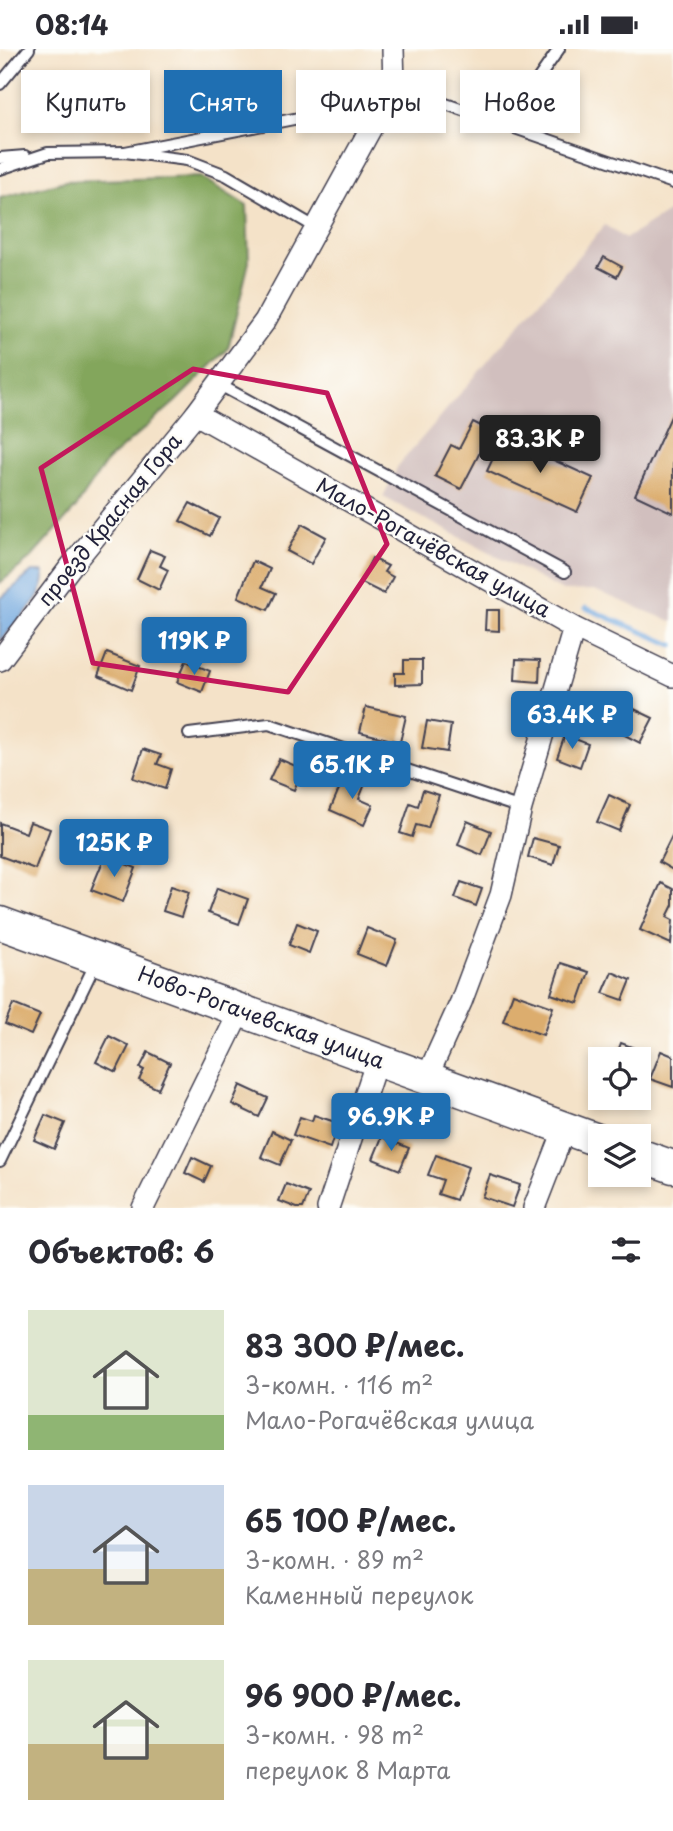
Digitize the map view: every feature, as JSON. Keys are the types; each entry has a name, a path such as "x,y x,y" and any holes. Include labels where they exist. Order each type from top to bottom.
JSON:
{"main road":[{"name":"Ново-Рогачевская улица","path":"0,923 588,1137"},
{"path":"651,1159 673,1167"}],"street":[{"path":"393,49 394,70"},
{"name":"проезд Красная Гора","path":"0,660 72,565 196,414 265,321 368,133"},
{"name":"Мало-Рогачёвская улица","path":"196,414 574,628 673,676"},
{"path":"427,1077 461,1002 500,895 521,808 574,628"},
{"path":"143,1208 240,1011"},
{"path":"328,1208 377,1060"},
{"path":"534,1208 565,1128"}],"lane":[{"path":"0,84 29,49"},
{"path":"544,70 559,49"},
{"path":"125,152 296,118"},
{"path":"529,133 673,183"},
{"path":"0,158 48,153 125,152 187,160 226,175 315,227"},
{"path":"0,169 48,153"},
{"path":"218,384 565,572"},
{"path":"189,734 269,724 521,808"},
{"path":"0,1161 98,959"}],"highlighted area":[{"path":"193,369 327,393 387,544 288,692 93,663 41,468"}],"shaded area":[{"path":"673,209 673,622 594,590 563,591 383,497 398,466 605,225 625,239"}],"green space":[{"path":"201,177 247,206 249,262 228,349 175,402 107,461 75,509 31,558 0,583 0,198 65,181"}],"water":[{"path":"32,572 43,572 41,590 29,609 0,641 0,599"}],"building":[{"path":"604,257 622,267 617,277 598,267"},
{"path":"673,412 673,513 635,495"},
{"path":"473,422 491,431 461,489 435,476 451,445 459,449"},
{"path":"503,437 593,478 577,512 487,471"},
{"path":"190,503 219,518 210,536 180,521"},
{"path":"302,524 326,537 311,564 287,551"},
{"path":"150,550 165,556 160,566 168,570 159,590 137,579"},
{"path":"372,558 388,566 384,572 393,577 384,594 360,582"},
{"path":"253,561 270,569 262,587 276,593 268,610 238,597"},
{"path":"486,610 499,610 499,631 485,630"},
{"path":"107,653 140,666 131,690 98,676"},
{"path":"516,659 540,660 539,682 515,680"},
{"path":"404,660 422,660 422,684 395,685 395,673 404,673"},
{"path":"186,661 210,671 202,692 177,682"},
{"path":"366,707 406,716 400,742 360,732"},
{"path":"630,707 653,718 640,743 611,728 618,713 625,716"},
{"path":"427,721 451,725 447,752 422,748"},
{"path":"565,735 588,744 580,767 557,758"},
{"path":"143,749 161,755 157,764 171,769 165,789 133,778"},
{"path":"279,759 303,769 294,790 269,780"},
{"path":"345,775 365,784 359,799 373,805 364,825 330,810"},
{"path":"423,790 439,795 428,828 416,825 412,837 400,833 410,803 418,806"},
{"path":"609,795 630,805 619,831 597,822"},
{"path":"467,821 491,831 482,855 458,845"},
{"path":"30,822 50,829 35,869 0,856 0,823 26,833"},
{"path":"673,834 673,870 659,862"},
{"path":"533,838 559,845 553,865 528,857"},
{"path":"105,856 136,868 123,902 91,890"},
{"path":"461,882 482,889 476,906 455,898"},
{"path":"661,883 673,889 673,905 667,917 673,920 671,944 640,930"},
{"path":"171,886 189,892 181,917 163,911"},
{"path":"217,888 248,899 239,924 208,913"},
{"path":"297,923 317,931 309,953 289,945"},
{"path":"367,928 397,940 387,966 357,954"},
{"path":"561,963 589,972 578,1003 551,994"},
{"path":"612,972 631,980 623,1000 603,993"},
{"path":"513,993 553,1007 543,1035 503,1021"},
{"path":"13,1004 40,1015 31,1035 5,1024"},
{"path":"109,1036 129,1046 116,1072 96,1062"},
{"path":"661,1051 673,1056 673,1087 651,1079"},
{"path":"148,1052 170,1063 158,1089 139,1080 144,1070 140,1068"},
{"path":"240,1085 268,1098 259,1117 232,1104"},
{"path":"45,1115 65,1123 54,1149 34,1140"},
{"path":"314,1115 338,1123 330,1148 293,1135 300,1117 312,1121"},
{"path":"272,1131 291,1140 280,1165 261,1157"},
{"path":"382,1137 409,1148 400,1170 373,1159"},
{"path":"436,1155 468,1167 456,1200 438,1194 443,1180 428,1175"},
{"path":"192,1157 211,1166 204,1182 185,1173"},
{"path":"490,1175 520,1185 512,1207 482,1197"},
{"path":"286,1184 309,1193 303,1208 279,1201"}],"waterway":[{"path":"586,608 673,645"}]}
